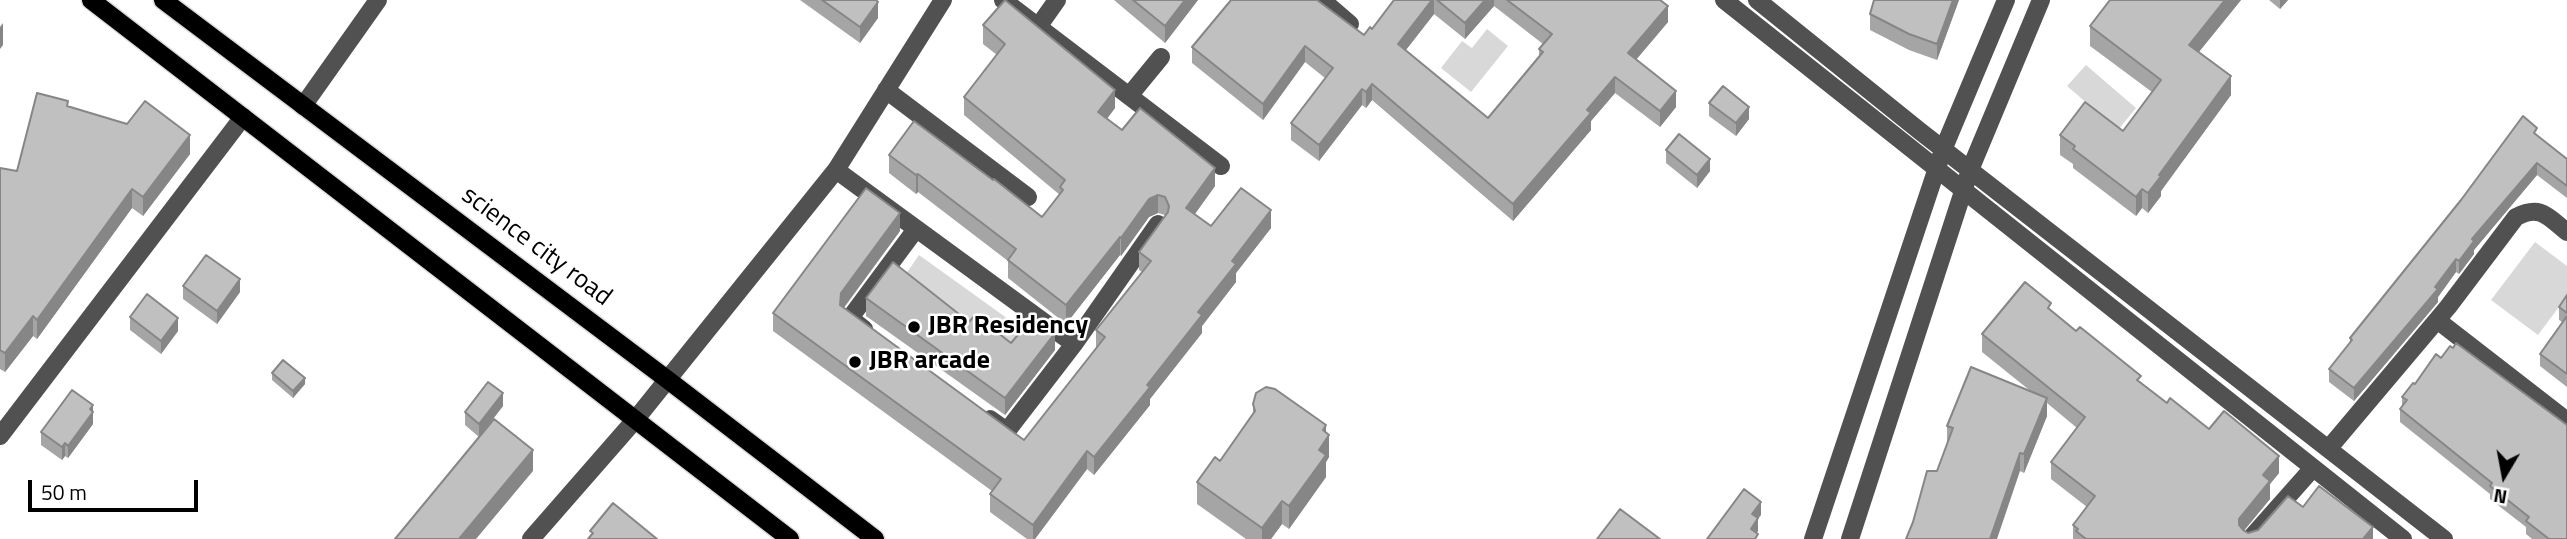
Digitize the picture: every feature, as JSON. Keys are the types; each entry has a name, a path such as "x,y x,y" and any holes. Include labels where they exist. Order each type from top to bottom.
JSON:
{"main road":[{"path":"91,0 790,539"},
{"name":"science city road","path":"163,0 875,539"}],"street":[{"path":"303,106 378,0"},
{"path":"531,539 635,420 836,170 943,0"},
{"path":"1003,0 1221,166"},
{"path":"1038,27 1057,0"},
{"path":"1322,0 1350,24"},
{"path":"1724,0 2403,539"},
{"path":"1757,0 1943,150 2444,539"},
{"path":"1813,539 1936,169 2006,0"},
{"path":"1850,539 1970,170 2041,0"},
{"path":"1129,96 1161,57"},
{"path":"886,90 1028,197"},
{"path":"0,436 243,117"},
{"path":"836,170 1074,344"},
{"path":"2329,448 2437,320 2516,217 2530,210 2542,213 2567,232"},
{"path":"973,407 1007,430 1074,344 1158,224"},
{"path":"883,342 850,318 916,229"},
{"path":"2437,320 2567,421"},
{"path":"2249,539 2313,468"}],"shaded area":[{"path":"1487,29 1508,46 1471,92 1441,68 1462,41 1472,48"},
{"path":"2086,65 2136,108 2118,130 2067,86"},
{"path":"2535,242 2567,266 2567,296 2538,335 2491,300"},
{"path":"919,255 1029,334 1010,359 901,281"}],"building":[{"path":"822,0 876,0 878,2 860,27"},
{"path":"1005,0 1115,90 1098,112 1122,130 1140,108 1215,168 1186,208 1211,226 1241,188 1271,210 1232,261 1236,264 1198,312 1202,315 1147,385 1150,387 1094,457 1087,451 1033,525 990,494 1001,479 773,313 866,188 900,213 841,293 840,305 1024,440 1105,337 1096,330 1151,261 1139,252 1168,212 1169,206 1165,197 1158,195 1149,199 1066,305 1008,260 1016,249 889,155 914,121 1042,217 1063,190 1060,187 1065,180 964,97 1005,44 983,25"},
{"path":"1133,0 1185,0 1165,26"},
{"path":"1231,0 1317,0 1364,35 1370,27 1372,29 1394,0 1432,0 1398,44 1488,118 1543,52 1539,49 1552,34 1507,0 1660,0 1668,6 1628,53 1676,91 1660,111 1615,77 1587,110 1591,113 1513,204 1372,84 1366,92 1362,89 1319,145 1291,123 1333,68 1305,46 1263,104 1192,47"},
{"path":"1437,0 1485,0 1465,23"},
{"path":"1874,0 1953,0 1937,44 1909,34 1870,14"},
{"path":"2110,0 2225,0 2189,45 2231,76 2148,193 2142,189 2136,197 2073,149 2075,146 2060,135 2085,102 2123,131 2161,80 2090,26"},
{"path":"1723,86 1749,107 1736,123 1709,103"},
{"path":"37,93 68,101 67,106 127,124 145,101 190,135 143,197 132,189 37,320 33,316 5,353 0,350 0,168 17,171"},
{"path":"2523,116 2537,128 2534,133 2567,159 2567,186 2537,163 2472,239 2474,241 2459,261 2456,259 2435,287 2438,289 2354,388 2329,369 2352,340 2350,338 2461,200"},
{"path":"1679,134 1710,159 1697,175 1666,150"},
{"path":"206,255 240,279 217,311 183,286"},
{"path":"893,262 969,322 975,315 1011,343 1028,323 1032,327 1038,319 1055,333 1005,398 866,298"},
{"path":"2025,282 2051,303 2048,308 2076,331 2080,327 2141,376 2137,380 2167,403 2170,398 2209,429 2224,411 2279,456 2263,475 2270,481 2239,519 2243,530 2248,533 2258,530 2288,496 2303,507 2319,486 2373,527 2363,539 2086,539 2073,525 2095,496 2051,462 2085,417 1982,334"},
{"path":"147,294 178,318 161,341 130,317"},
{"path":"2567,295 2567,313 2559,307"},
{"path":"2567,316 2567,374 2540,354"},
{"path":"2456,343 2567,425 2567,539 2549,539 2526,521 2529,517 2490,486 2492,483 2400,409 2407,400 2402,397 2413,383 2415,384 2436,354 2441,358 2450,346 2453,348"},
{"path":"283,360 305,378 293,391 272,373"},
{"path":"1971,367 2047,398 2024,454 2020,453 1990,539 1906,539 1927,471 1937,471 1953,428 1947,426"},
{"path":"488,382 503,393 479,424 465,412"},
{"path":"1266,387 1275,389 1326,425 1323,430 1329,435 1319,450 1326,455 1289,506 1282,501 1262,528 1197,482 1215,457 1220,461 1255,411 1253,404 1256,393"},
{"path":"72,390 93,405 90,409 93,412 68,446 65,443 62,447 41,432"},
{"path":"494,419 533,450 459,539 395,539"},
{"path":"1744,489 1761,502 1752,514 1758,518 1751,529 1758,534 1755,539 1707,539"},
{"path":"613,503 657,539 588,539 593,533 590,531"},
{"path":"1620,509 1660,539 1597,539"}],"place":[{"name":"JBR Residency","path":"914,327"},
{"name":"JBR arcade","path":"855,362"}]}
